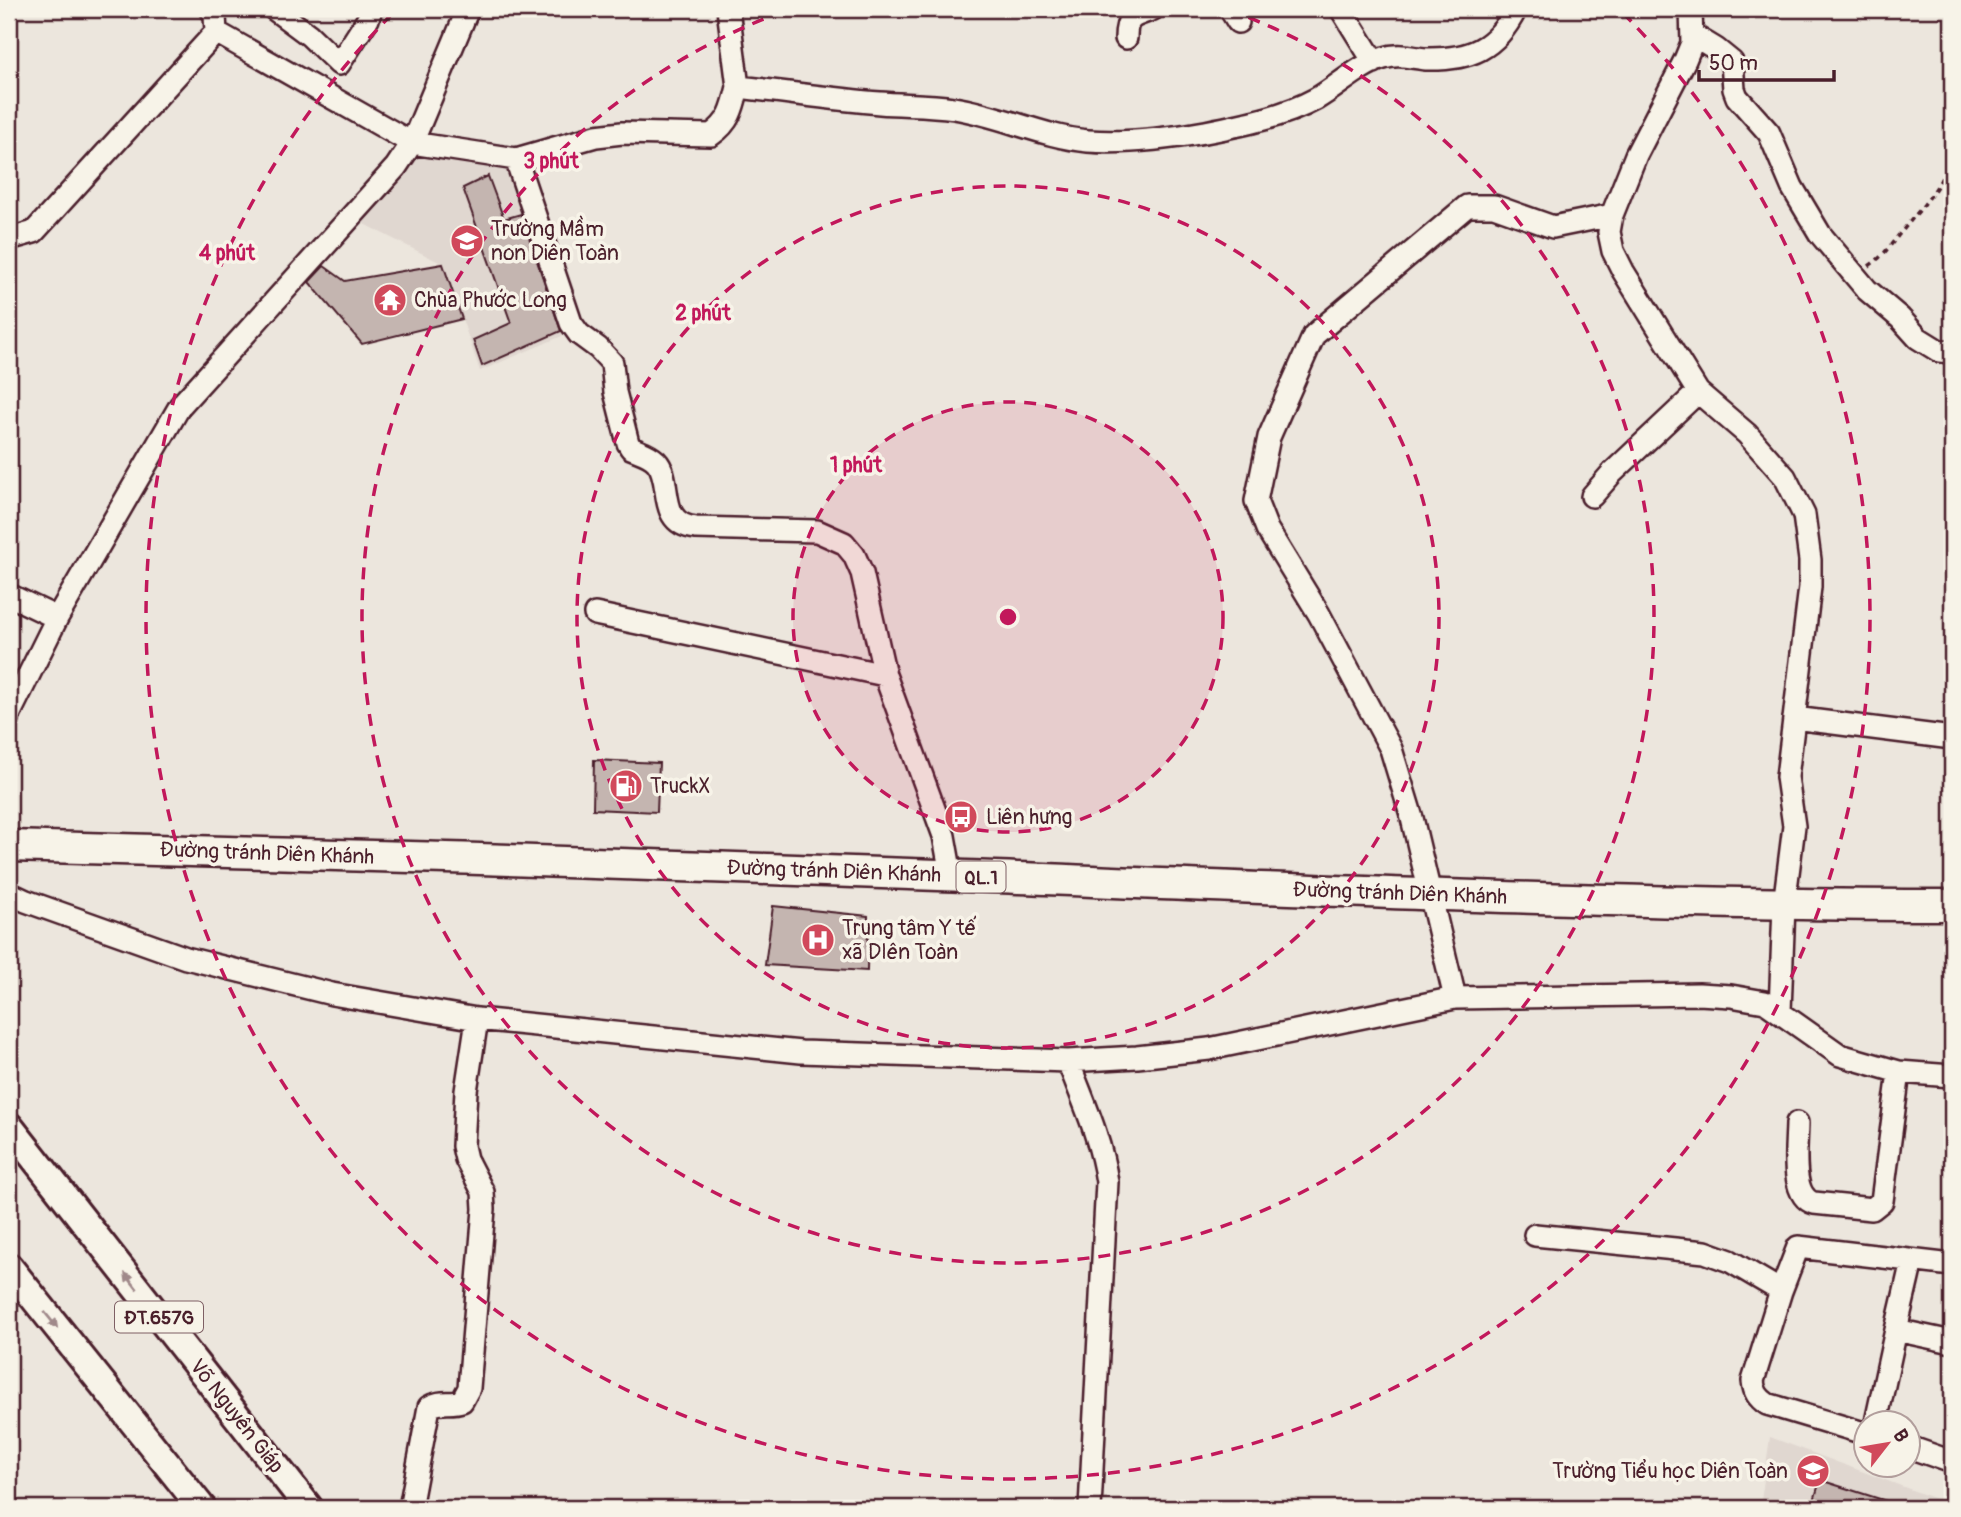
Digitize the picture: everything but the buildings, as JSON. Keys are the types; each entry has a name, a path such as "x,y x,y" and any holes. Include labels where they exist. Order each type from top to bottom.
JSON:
{"highway":[{"name":"Đường tránh Diên Khánh","path":"9,846 951,875 1784,905 1952,905"}],"main road":[{"name":"Võ Nguyên Giáp","path":"9,1126 309,1508"},
{"path":"9,1267 202,1508"}],"street":[{"path":"9,239 34,232 216,32 215,16 211,9"},
{"path":"274,9 309,35 339,64 368,19 371,9"},
{"path":"9,715 57,618 180,406 397,167 412,143 468,9"},
{"path":"216,32 412,143 516,159 596,136 622,133 711,135 729,119 738,87 728,9"},
{"path":"1126,38 1126,24 1130,18 1153,9"},
{"path":"1341,9 1374,62"},
{"path":"738,87 882,103 957,108 1087,141 1142,141 1206,132 1296,108 1318,98 1374,62 1395,55 1426,59 1475,53 1485,49 1496,38 1507,26 1516,9"},
{"path":"1691,9 1693,35 1685,60 1636,155 1612,215 1609,232 1613,251 1650,317 1698,392 1747,434 1777,467 1795,494 1804,515 1810,560 1810,587 1787,777 1794,826 1784,905 1780,1011"},
{"path":"1693,35 1717,48 1732,62 1737,97 1769,133 1800,202 1820,234 1854,276 1918,338 1939,351 1952,352"},
{"path":"516,159 571,323 579,334 612,363 617,404 628,443 631,448 646,453 660,465 673,514 678,522 685,527 696,528 817,531 844,543 854,555 862,573 884,675 944,836 951,875"},
{"path":"1455,998 1432,894 1391,749 1319,614 1267,529 1256,501 1269,437 1314,335 1467,206 1494,206 1553,227 1612,215"},
{"path":"1592,496 1612,472 1698,392"},
{"path":"9,595 57,618"},
{"path":"595,614 884,675"},
{"path":"1794,718 1952,738"},
{"path":"9,893 186,958 332,994 477,1019 801,1052 1068,1061 1136,1057 1209,1049 1455,998 1699,994 1745,997 1765,1002 1840,1055 1899,1072 1952,1076"},
{"path":"410,1508 429,1407 440,1402 456,1404 462,1401 469,1388 484,1209 483,1192 466,1159 463,1146 466,1091 477,1019"},
{"path":"1068,1061 1096,1133 1107,1182 1090,1508"},
{"path":"1797,1123 1797,1181 1801,1193 1814,1203 1872,1209 1882,1201 1899,1072"},
{"path":"1535,1235 1705,1252 1730,1261 1781,1291"},
{"path":"1853,1430 1767,1404 1756,1394 1753,1381 1781,1291 1798,1247 1952,1265"},
{"path":"1878,1408 1912,1261"},
{"path":"1896,1330 1952,1342"},
{"path":"1923,1452 1952,1462"}],"path":[{"path":"1854,276 1890,249 1898,235 1943,180 1949,161"}],"shaded area":[{"name":"Trường Mầm non Diên Toàn","path":"415,153 513,168 569,333 480,371 443,264 352,218"},
{"name":"Trường Tiểu học Diên Toàn","path":"1770,1437 1853,1468 1853,1478 1880,1478 1952,1505 1952,1508 1760,1508"}],"place":[{"name":"Trường Mầm non Diên Toàn","path":"467,241"},
{"name":"Chùa Phước Long","path":"390,300"},
{"name":"TruckX","path":"626,786"},
{"name":"Liên hưng","path":"961,817"},
{"name":"Trung tâm Y tế xã DIên Toàn","path":"818,940"},
{"name":"Trường Tiểu học Diên Toàn","path":"1813,1471"}]}
